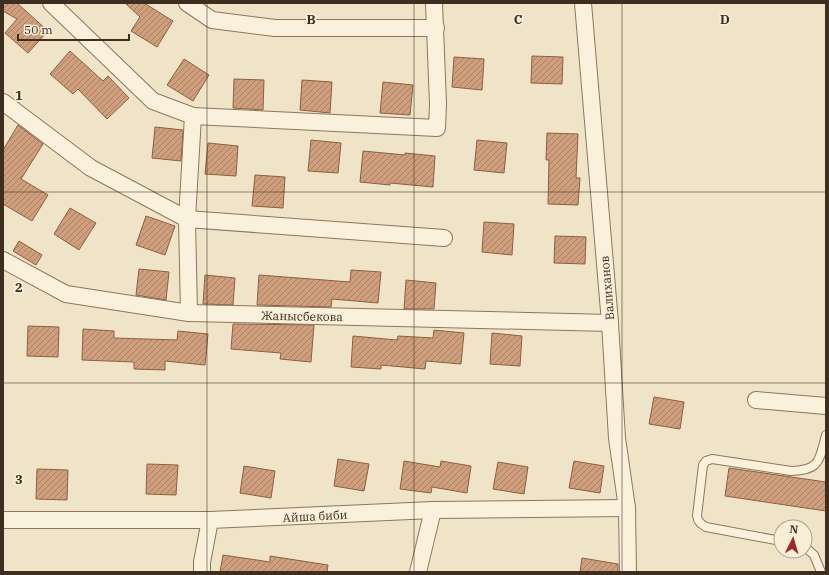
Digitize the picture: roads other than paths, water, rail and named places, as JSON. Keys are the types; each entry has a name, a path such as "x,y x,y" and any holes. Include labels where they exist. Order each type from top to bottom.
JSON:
{"street":[{"path":"51,3 153,101 193,116 437,128 438,104 434,3"},
{"path":"187,3 212,20 275,28 436,28"},
{"name":"Валиханов","path":"583,3 610,323 617,438 627,508 628,572"},
{"path":"3,102 92,168 187,219 444,238"},
{"path":"189,313 187,219 193,116"},
{"name":"Жанысбекова","path":"3,260 66,294 189,313 610,323"},
{"path":"756,400 826,406"},
{"name":"Айша биби","path":"3,520 210,520 433,510 627,508"},
{"path":"418,572 433,510"},
{"path":"202,572 202,562 210,520"}],"lane":[{"path":"773,540 706,527 698,520 697,516 703,465 706,461 712,458 791,471 801,471 812,468 820,458 826,435"},
{"path":"813,554 821,572"}]}
